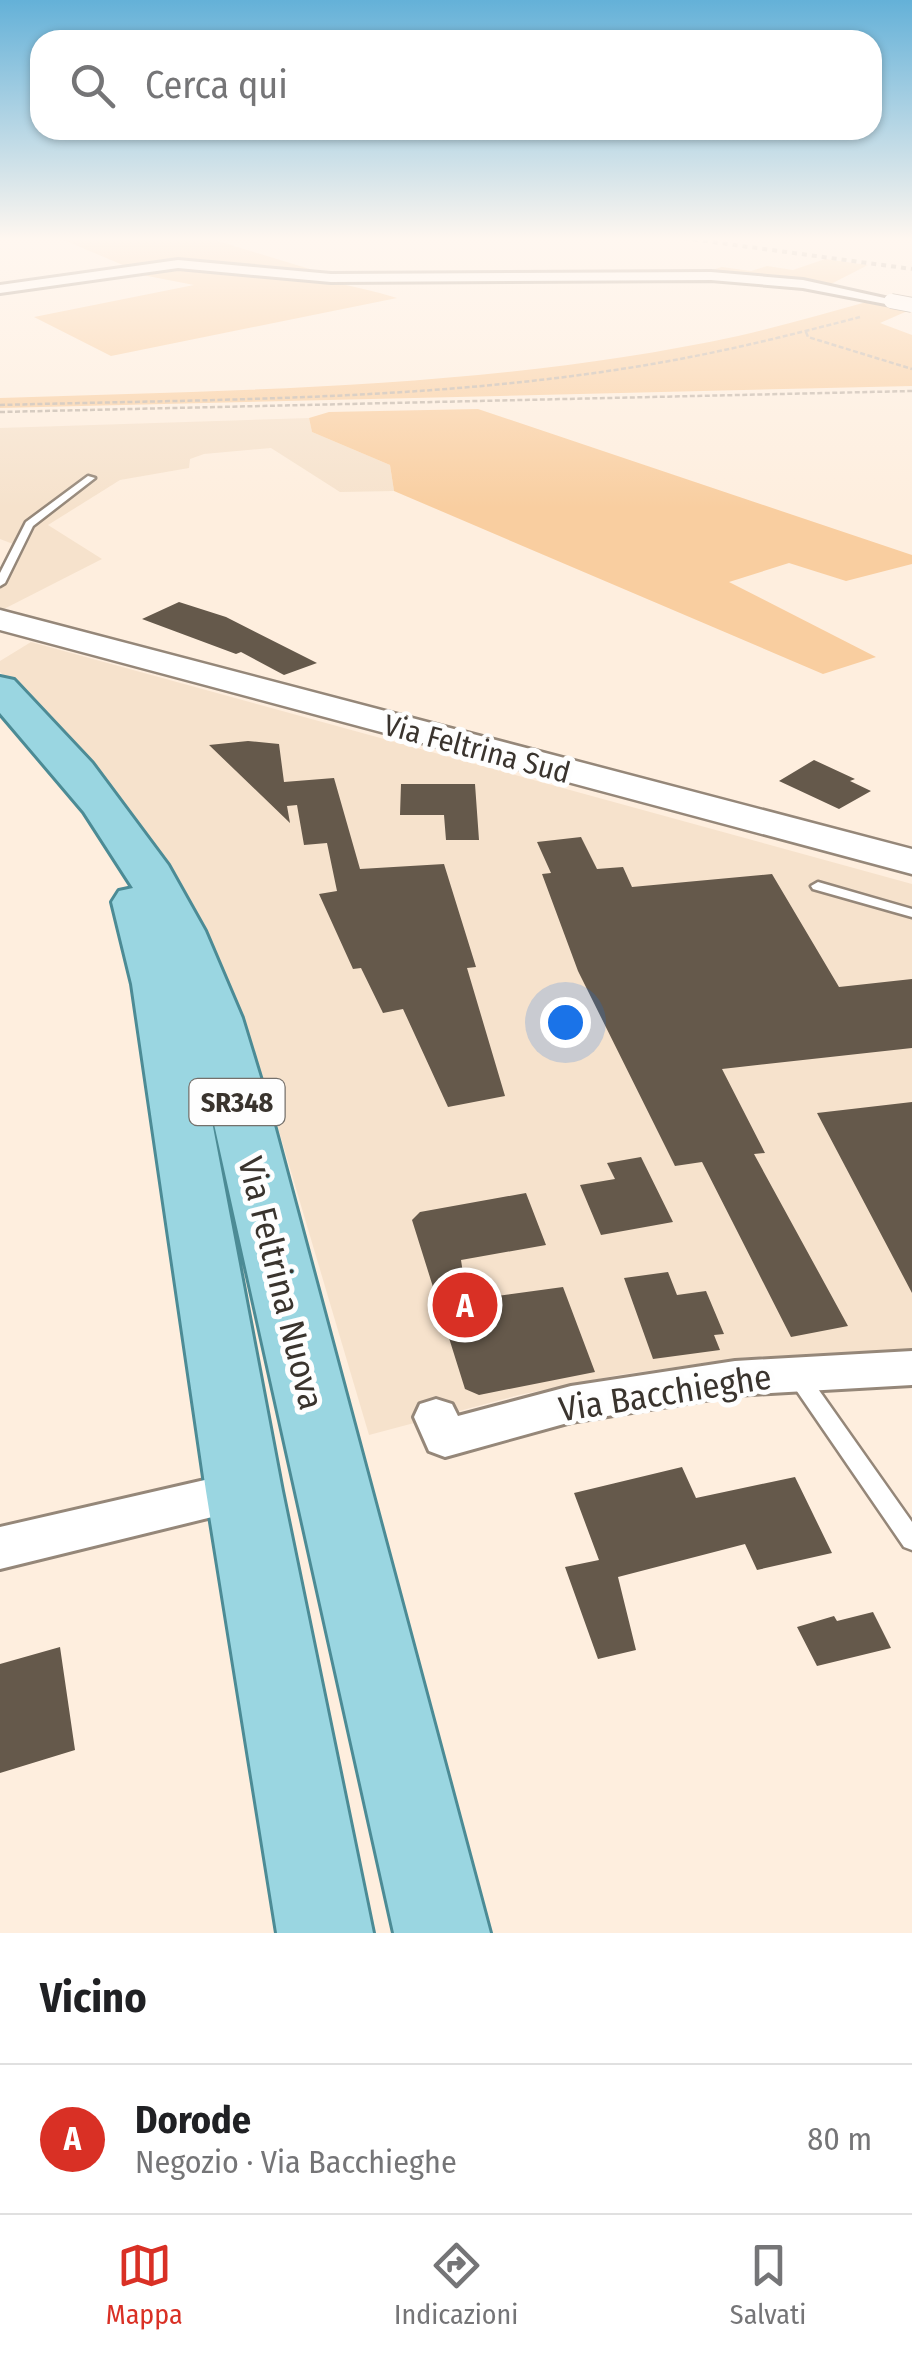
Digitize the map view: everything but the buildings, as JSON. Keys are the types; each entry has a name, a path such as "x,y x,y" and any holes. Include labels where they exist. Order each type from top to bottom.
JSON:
{"main road":[{"name":"Via Feltrina Sud","path":"0,620 912,862"},
{"path":"0,644 43,632"},
{"name":"Via Feltrina Nuova","path":"0,689 99,802 147,869 180,932 220,1032 342,1544 442,1933"},
{"path":"99,802 145,924 159,984 244,1492 325,1933"}],"street":[{"name":"Via Bacchieghe","path":"436,1417 445,1438 571,1404 736,1378 912,1368"},
{"path":"0,1548 244,1492"}],"lane":[{"path":"0,583 29,524 92,478"},
{"path":"818,886 912,912"},
{"path":"795,1373 912,1540"}],"path":[{"path":"0,405 352,392 522,380 683,357 819,328"},
{"path":"806,332 808,336 912,368"},
{"path":"0,412 912,391"}],"shaded area":[{"path":"56,328 248,328 111,356"},
{"path":"770,328 894,328 912,335 912,386 0,408 0,398 371,384 463,376 647,353"},
{"path":"478,409 912,555 912,564 846,581 789,563 729,582 876,657 823,674 394,491 390,465 312,432 309,418 329,412"},
{"path":"309,418 312,432 390,465 394,491 340,492 271,448 204,454 190,459 189,468 120,480 48,525 102,559 0,611 0,575 21,547 0,539 0,428"},
{"path":"31,642 912,884 912,1352 748,1357 618,1375 519,1395 369,1435 265,1084 224,971 188,895 154,855 111,788 60,725 0,672 0,661"}],"place":[{"name":"Dorode","path":"465,1305"}]}
